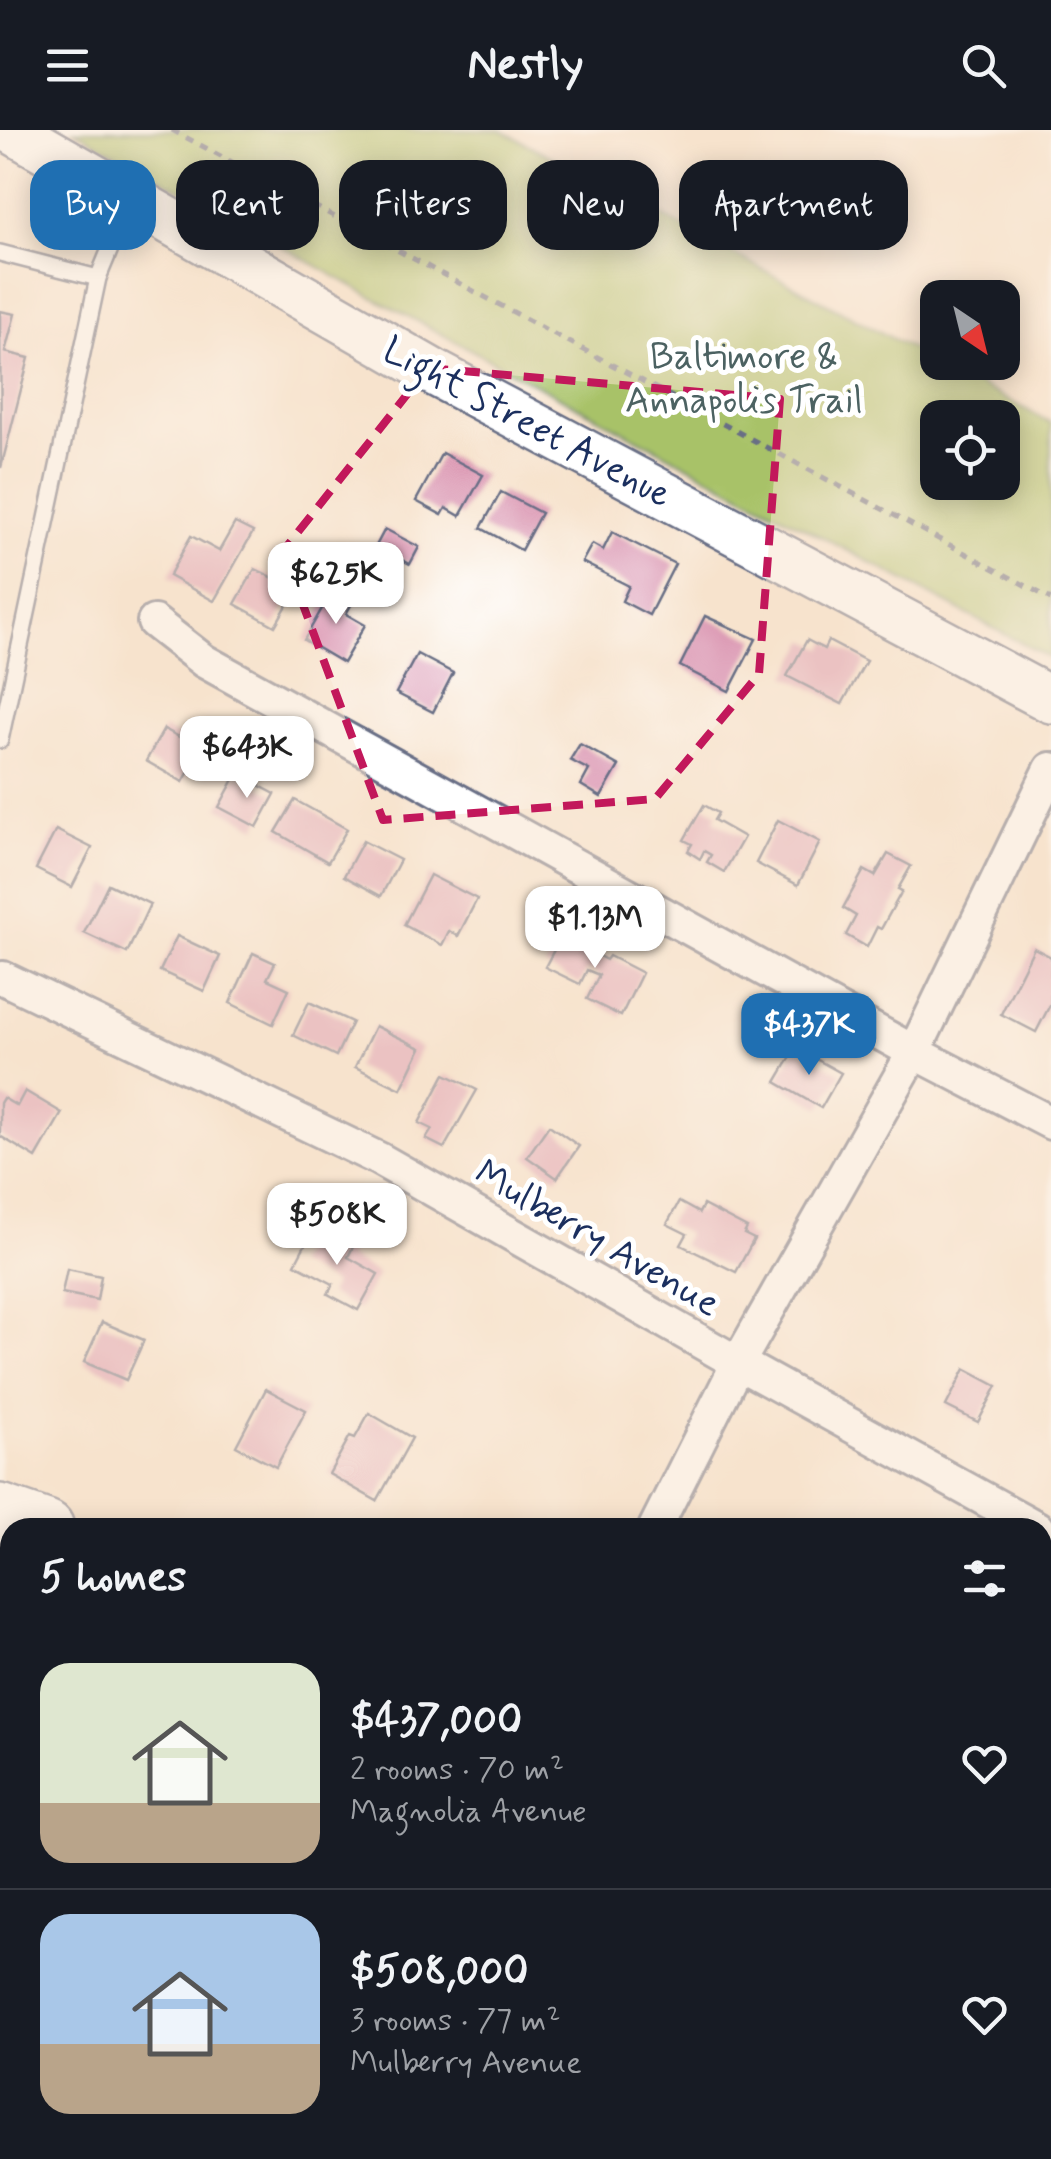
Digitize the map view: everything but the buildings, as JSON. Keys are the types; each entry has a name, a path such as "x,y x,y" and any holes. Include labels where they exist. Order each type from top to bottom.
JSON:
{"street":[{"name":"Light Street Avenue","path":"12,130 63,160"},
{"name":"Light Street Avenue","path":"156,214 433,372 1051,700"},
{"path":"154,622 220,670 914,1052 1051,1123"},
{"path":"660,1518 738,1363 914,1052 1051,769"},
{"name":"Mulberry Avenue","path":"3,978 378,1159 1020,1518"}],"lane":[{"path":"0,740 98,278 110,250"},
{"path":"0,253 98,278"}],"path":[{"path":"172,130 1051,599"}],"highlighted area":[{"path":"428,368 780,399 759,674 655,799 383,820 283,551"}],"green space":[{"name":"Baltimore & Annapolis Trail","path":"74,130 501,130 557,160 527,160 527,250 659,250 659,214 679,225 679,250 726,250 920,353 920,380 970,380 1008,400 920,400 920,500 1020,500 1020,406 1051,423 1051,659 288,250 319,250 319,160 176,160 176,187 156,176 156,160 128,160"}]}
